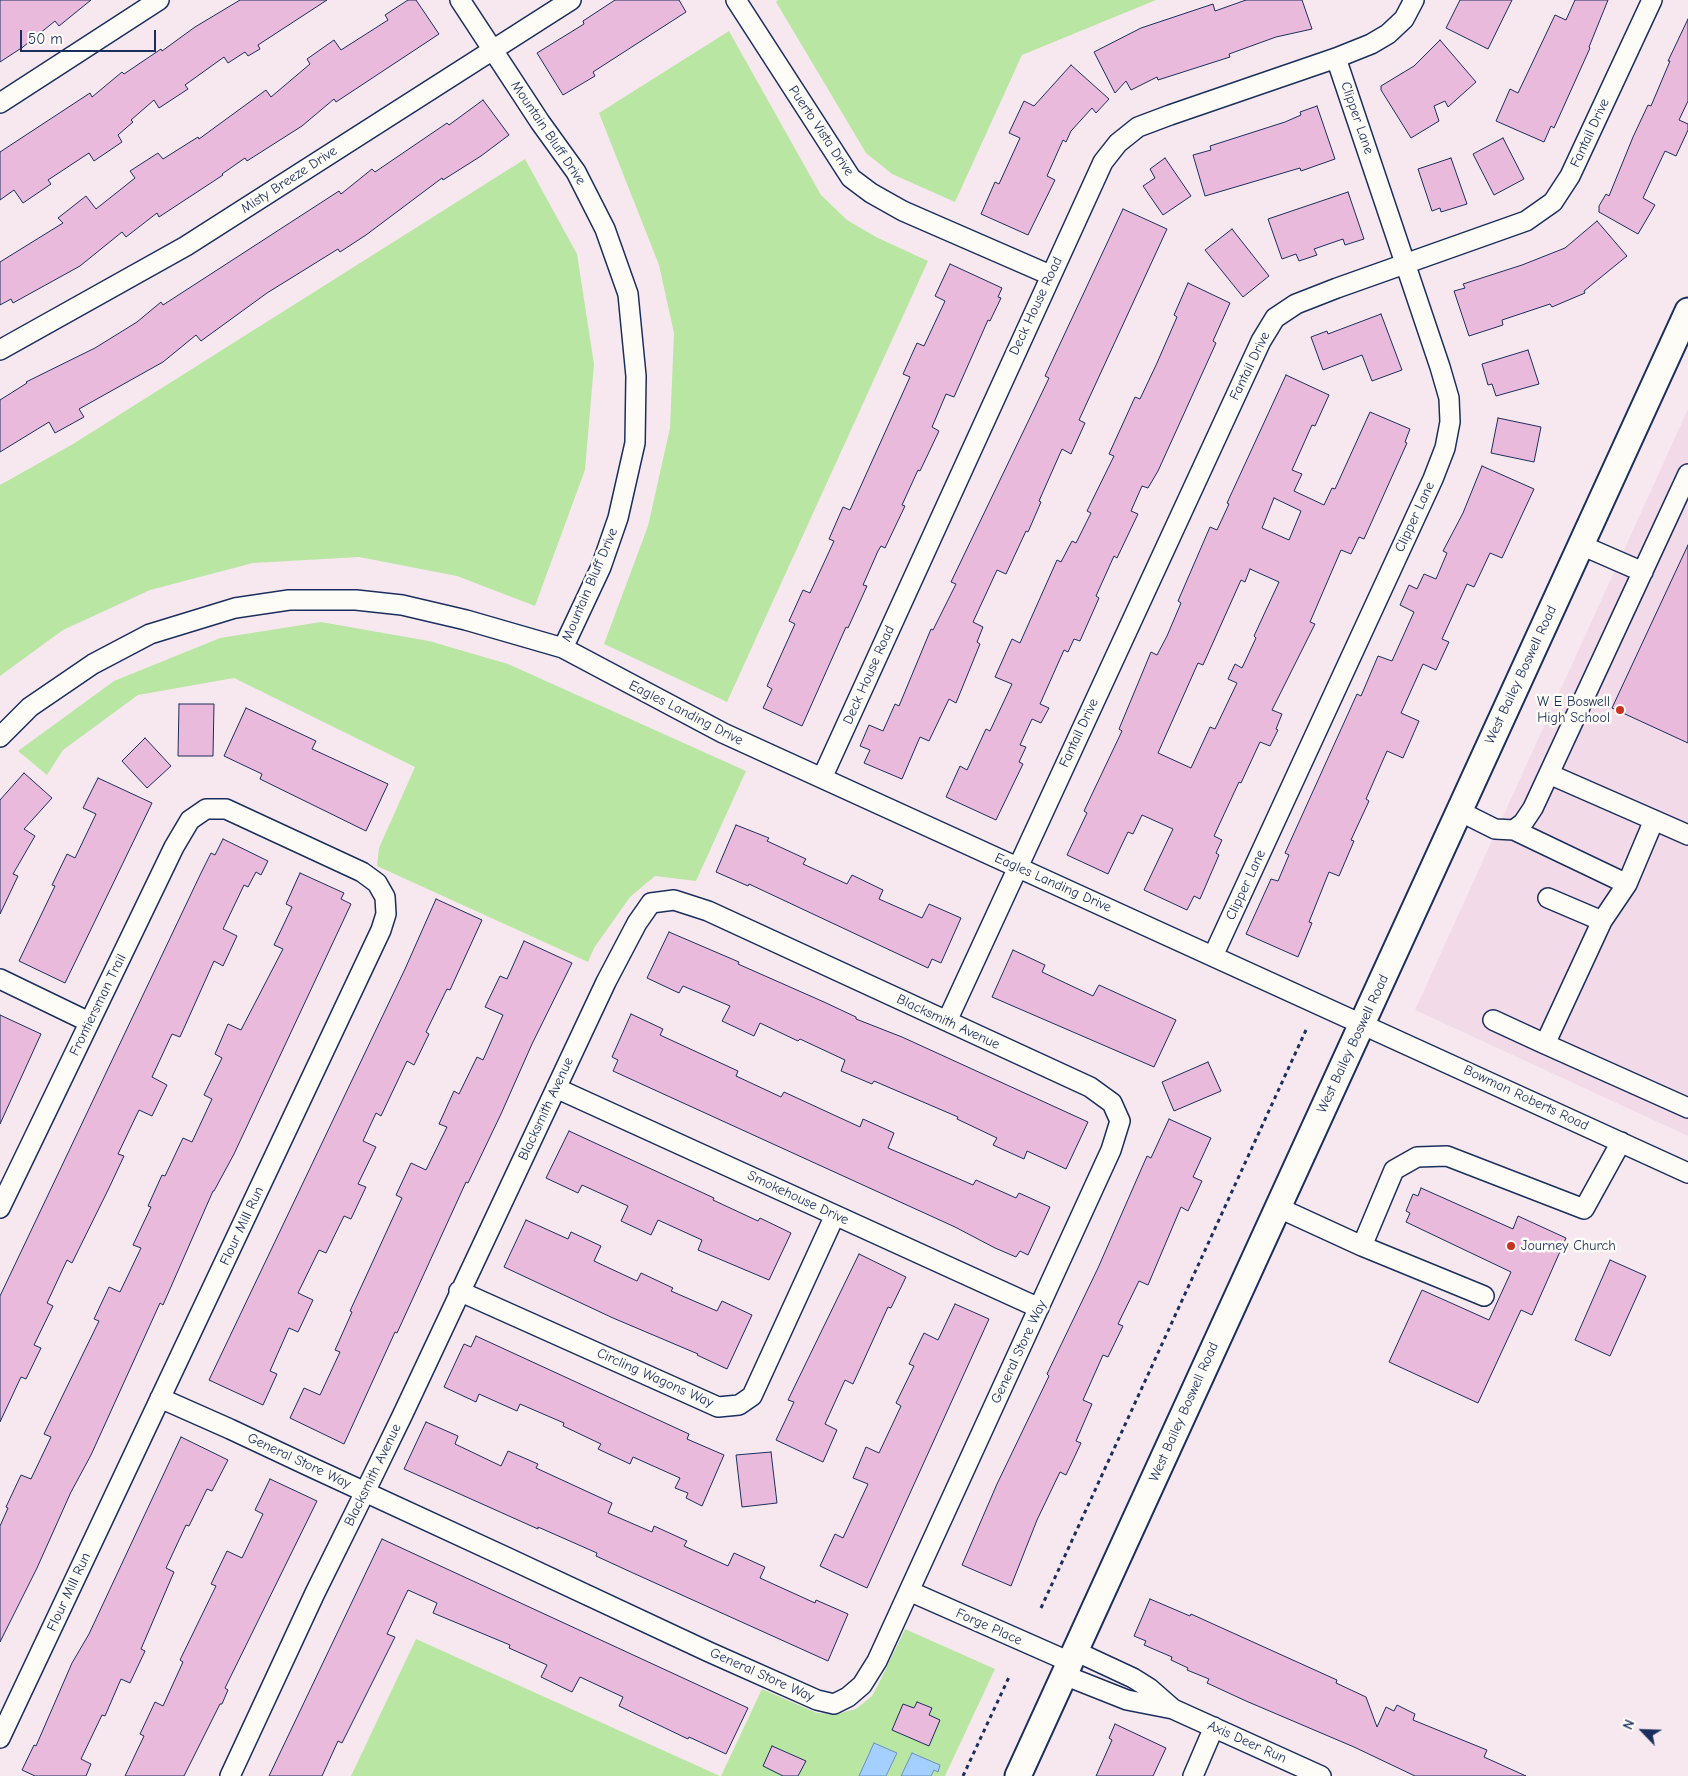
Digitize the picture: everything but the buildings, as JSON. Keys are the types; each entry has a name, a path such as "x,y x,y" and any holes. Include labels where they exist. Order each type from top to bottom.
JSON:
{"main road":[{"name":"West Bailey Boswell Road","path":"1018,1776 1688,311"}],"street":[{"path":"0,103 159,0"},
{"name":"Mountain Bluff Drive","path":"460,0 540,122 576,172 605,228 628,294 636,376 636,443 618,518 601,566 563,648"},
{"name":"Misty Breeze Drive","path":"0,350 186,246 492,49 572,0"},
{"name":"Puerto Vista Drive","path":"736,0 851,178 871,193 903,211 1050,275"},
{"name":"Deck House Road","path":"822,778 1103,162 1138,127 1170,114 1336,58 1371,44 1388,34 1404,19 1414,0"},
{"name":"Fantail Drive","path":"947,1021 1260,340 1275,318 1296,304 1405,262 1526,221 1553,202 1570,176 1652,0"},
{"name":"Clipper Lane","path":"1213,956 1432,479 1445,448 1450,422 1449,398 1336,58"},
{"path":"1514,830 1523,823 1533,808 1688,474"},
{"path":"1581,545 1643,572"},
{"name":"Eagles Landing Drive","path":"0,737 30,707 93,664 150,634 235,608 289,600 356,600 402,605 466,620 563,648 723,733 1363,1024"},
{"path":"1549,774 1688,835"},
{"name":"Frontiersman Trail","path":"0,1208 174,846 190,820 206,809"},
{"name":"Flour Mill Run","path":"0,1738 382,930 386,914 385,897 377,883 362,872 226,809 206,809"},
{"path":"1459,811 1495,829 1514,830 1627,884"},
{"path":"1545,1044 1602,921 1627,884 1654,820"},
{"path":"1548,898 1602,921"},
{"name":"Blacksmith Avenue","path":"230,1776 315,1593 365,1492 615,965 637,922 651,903 674,900 708,910 1090,1087 1112,1103"},
{"path":"0,979 89,1022"},
{"path":"1493,1020 1688,1108"},
{"name":"Bowman Roberts Road","path":"1363,1024 1688,1173"},
{"name":"Smokehouse Drive","path":"556,1088 1039,1308"},
{"name":"General Store Way","path":"160,1398 718,1656 817,1700 834,1704 848,1697 862,1686 909,1591 1111,1150 1120,1121 1112,1103"},
{"path":"1362,1246 1394,1170 1417,1157 1447,1156 1584,1209 1621,1142"},
{"path":"1277,1207 1362,1246 1484,1296"},
{"name":"Circling Wagons Way","path":"459,1291 718,1406 739,1405 752,1396 835,1216"},
{"name":"Forge Place","path":"909,1591 1070,1663"},
{"name":"Axis Deer Run","path":"1070,1663 1133,1678 1149,1688 1173,1709"},
{"name":"Axis Deer Run","path":"1070,1663 1127,1700 1173,1709 1321,1776"},
{"path":"1193,1776 1214,1727"}],"path":[{"path":"1040,1608 1306,1030"},
{"path":"963,1776 1010,1675"}],"shaded area":[{"name":"W E Boswell High School","path":"1688,409 1688,1136 1415,1010"}],"green space":[{"path":"778,0 1156,0 1022,55 955,202 892,174 866,153 776,2"},
{"path":"729,31 821,195 847,220 876,237 928,261 727,702 604,644 648,526 670,428 674,333 659,265 599,113"},
{"path":"525,159 577,254 594,364 585,470 535,606 457,576 359,557 253,563 150,590 63,630 0,676 0,485 73,444"},
{"path":"321,622 429,641 508,664 746,771 696,881 655,876 630,897 594,948 588,962 377,866 379,848 415,767 234,678 138,695 63,750 47,775 18,751 114,681 220,638"},
{"path":"905,1629 995,1669 945,1776 721,1776 762,1689 817,1713 836,1714 856,1709 872,1696"},
{"path":"416,1639 720,1776 351,1776"}],"water":[{"path":"874,1743 897,1753 886,1776 859,1776"},
{"path":"912,1753 940,1765 938,1772 934,1770 931,1776 901,1776"}],"place":[{"name":"W E Boswell High School","path":"1620,710"},
{"name":"Journey Church","path":"1511,1246"}]}
